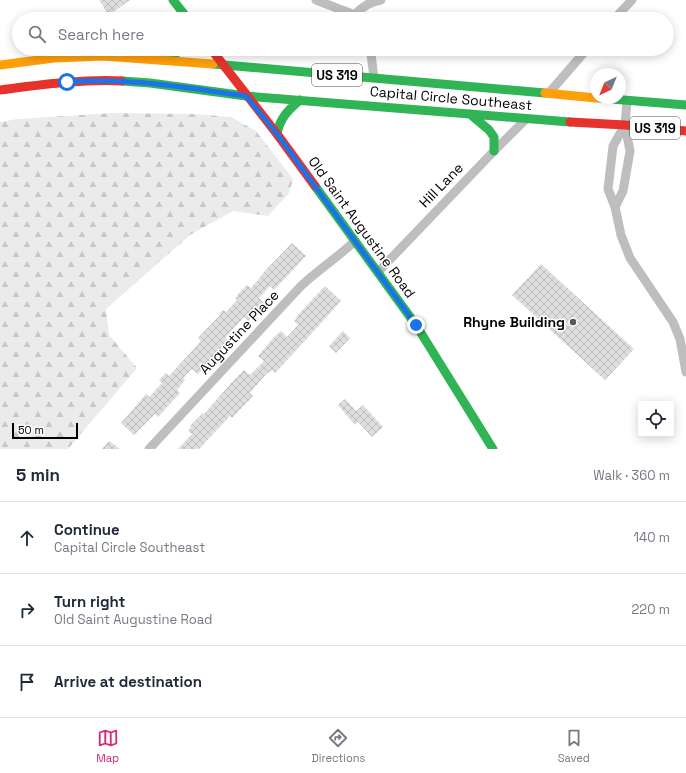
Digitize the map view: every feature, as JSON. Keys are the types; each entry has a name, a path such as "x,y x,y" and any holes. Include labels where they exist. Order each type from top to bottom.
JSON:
{"main road":[{"path":"173,0 182,12"},
{"name":"Capital Circle Southeast","path":"0,65 54,58 103,56 590,97"},
{"path":"163,60 171,56"},
{"name":"Old Saint Augustine Road","path":"216,56 277,134 416,325 493,449"},
{"name":"Capital Circle Southeast","path":"0,90 47,84 88,81 118,81 150,83 246,96 686,131"},
{"path":"277,134 278,124 283,114 300,100"},
{"name":"Capital Circle Southeast","path":"627,101 686,105"},
{"path":"470,114 489,130 494,137 494,150"}],"street":[{"path":"316,0 344,12"},
{"path":"360,12 370,2 381,0"},
{"path":"621,12 632,0"},
{"path":"371,56 374,78"},
{"path":"549,93 580,56"},
{"path":"615,207 622,191 630,151 625,125 627,101"},
{"name":"Hill Lane","path":"378,272 494,150 526,119"},
{"path":"625,125 613,146 608,189 615,207 621,235 630,258 673,322 680,339 686,372"},
{"name":"Augustine Place","path":"148,449 301,286 316,272 339,256 355,241"}],"green space":[{"path":"112,113 193,114 231,117 256,131 293,179 289,193 268,216 233,211 190,235 106,309 109,335 137,368 68,449 0,449 0,122 17,119"}],"building":[{"path":"99,0 130,0 113,12 107,12"},
{"path":"292,243 306,256 274,290 270,286 259,298 264,303 248,321 245,317 243,318 225,338 229,341 198,374 192,369 183,378 185,380 177,390 180,393 158,417 155,414 134,435 121,423 146,394 149,397 162,383 159,380 166,373 169,376 201,341 198,338 220,315 219,314 223,310 226,312 237,300 235,298 247,285 251,288"},
{"name":"Rhyne Building","path":"541,264 634,349 605,380 512,295"},
{"path":"325,286 341,301 275,373 272,370 269,373 268,372 250,393 253,396 232,418 230,416 199,449 178,449 192,434 188,431 191,427 190,426 203,413 204,414 244,370 250,375 264,361 258,356 281,331 287,337 298,325 294,321 297,318 296,317"},
{"path":"343,331 350,338 336,353 329,346"},
{"path":"345,399 356,411 363,405 383,427 372,437 358,422 355,425 338,405"},
{"path":"109,441 120,449 102,449"}],"traffic: fast":[{"path":"173,0 182,12"},
{"path":"163,60 171,56"},
{"path":"213,64 545,93"},
{"path":"122,81 150,83 246,96 570,122"},
{"path":"277,134 280,123 285,115 300,100"},
{"path":"626,100 686,105"},
{"path":"470,114 489,130 494,137 494,151"},
{"path":"315,186 416,325 493,449"}],"traffic: slow":[{"path":"0,65 54,58 103,56 213,64"},
{"path":"545,93 590,97"}],"traffic: jam":[{"path":"216,56 315,186"},
{"path":"0,90 45,84 122,81"},
{"path":"570,122 625,125 686,131"}],"place":[{"name":"Rhyne Building","path":"573,322"}],"route":[{"path":"67,82 118,81 150,83 246,96 277,134 416,325"}]}
